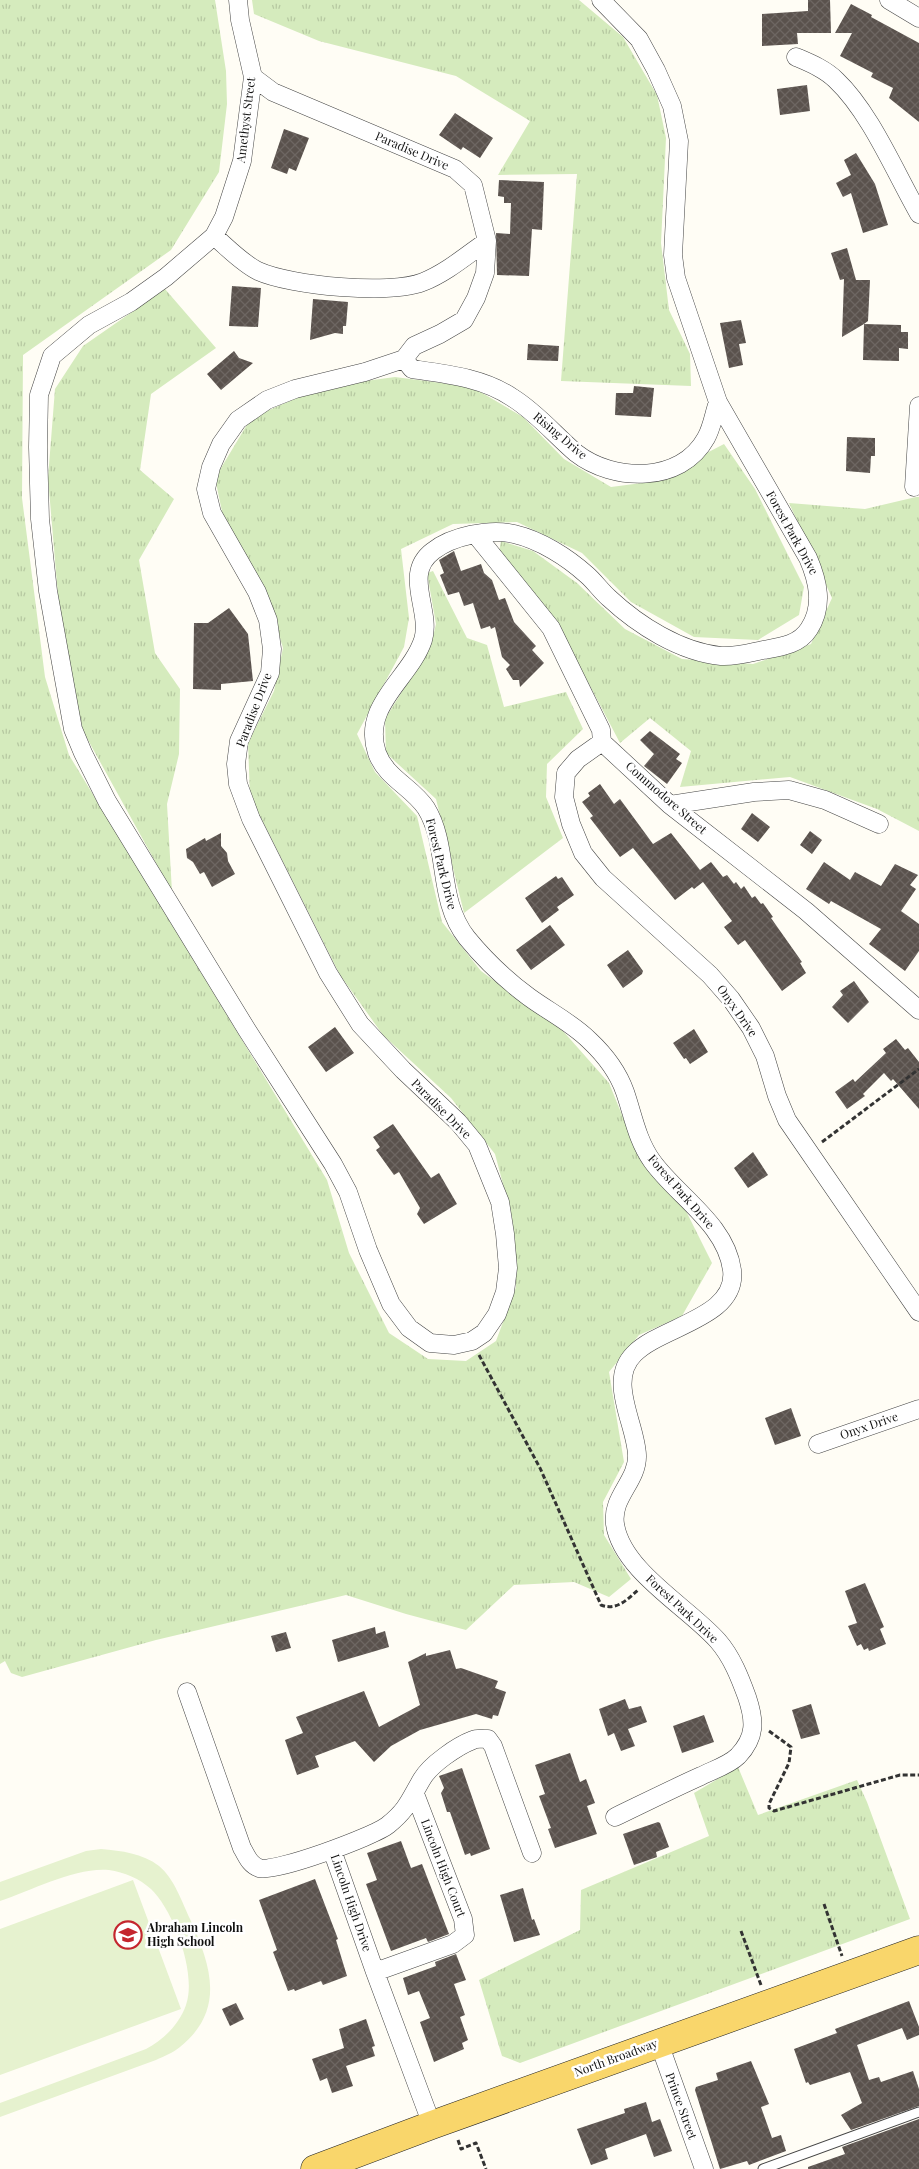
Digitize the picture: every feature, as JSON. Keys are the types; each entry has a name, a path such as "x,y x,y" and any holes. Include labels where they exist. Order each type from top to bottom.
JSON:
{"main road":[{"name":"North Broadway","path":"315,2169 441,2121 919,1950"}],"street":[{"name":"Amethyst Street","path":"214,236 224,217 242,161 253,77 240,20 238,0"},
{"name":"Forest Park Drive","path":"601,0 639,39 656,70 672,106 680,141 673,255 676,278 718,402 808,558 817,580 818,601 814,619 806,635 790,645 738,655 720,656 670,641 638,622 608,597 586,574 564,557 535,541 508,532 476,535 452,540 436,548 424,558 417,575 426,627 421,647 377,712 373,734 378,756 389,772 427,810 439,848 452,912 466,937 496,969 528,996 585,1036 608,1060 623,1085 642,1144 648,1156 703,1216 721,1240 730,1259 733,1278 729,1295 714,1309 651,1341 631,1355 623,1371 623,1394 638,1459 631,1479 617,1499 614,1518 620,1544 649,1579 717,1639 730,1658 752,1714 752,1738"},
{"path":"889,0 919,18"},
{"path":"796,58 818,67 836,79 860,107 919,214"},
{"name":"Paradise Drive","path":"253,77 273,92 456,169 473,184 487,241 485,274 476,298 464,320 414,346 404,359 365,372 295,389 267,400 238,420 221,444 211,467 206,489 212,514 257,592 268,620 272,649 270,673 239,741 236,764 238,784 251,819 328,974 360,1024 403,1070 458,1122 477,1145 500,1202 508,1268 505,1292 497,1314 484,1333 472,1341"},
{"path":"472,1341 454,1346 430,1343 409,1328 391,1304 368,1250 348,1192 333,1164 246,1030 107,801 83,753 73,729 48,591 40,519 38,447 39,395 52,356 89,325 130,302 166,277 214,236 236,256 258,271 297,282 340,287 376,288 422,283 451,267 487,241"},
{"name":"Rising Drive","path":"404,359 412,369 444,373 479,381 513,397 540,419 577,454 601,467 624,473 649,474 664,471 671,469 690,457 706,438 718,402"},
{"path":"914,487 919,406"},
{"path":"476,535 551,628 601,730 602,742"},
{"name":"Commodore Street","path":"602,742 670,805 806,911 919,1010"},
{"name":"Onyx Drive","path":"602,742 578,759 566,773 564,797 571,824 584,853 603,878 710,975 731,999 751,1028 765,1056 777,1096 787,1120 919,1312"},
{"path":"670,805 754,792 789,790 825,800 880,824"},
{"name":"Onyx Drive","path":"818,1444 919,1409"},
{"name":"Lincoln High Drive","path":"188,1692 242,1848 250,1863 260,1869 277,1867 332,1850 375,1972 441,2121"},
{"path":"332,1850 386,1827 403,1812 415,1794 422,1778 443,1757 474,1740 488,1738 493,1746 532,1853"},
{"path":"615,1817 735,1760 752,1738"},
{"name":"Lincoln High Court","path":"375,1972 453,1944 465,1935 463,1919 415,1794"},
{"name":"Prince Street","path":"659,2043 704,2169"}],"lane":[{"path":"763,2169 919,2112"}],"path":[{"path":"808,1153 919,1069"},
{"path":"472,1341 540,1468 601,1605 609,1608 619,1605 649,1579"},
{"path":"752,1738 765,1729 792,1747 789,1763 769,1804 770,1808 774,1811 900,1775 919,1774"},
{"path":"824,1904 848,1975"},
{"path":"741,1931 768,2004"},
{"path":"441,2121 461,2149 476,2143 486,2169"}],"green space":[{"path":"0,0 215,0 226,71 227,104 219,172 171,250 23,355 22,498 45,677 69,755 327,1180 349,1253 389,1333 428,1359 466,1361 496,1341 516,1287 512,1218 495,1154 451,1098 383,1035 340,975 250,796 248,743 274,691 283,648 265,590 224,521 215,478 251,418 321,387 395,377 472,387 523,417 564,459 611,487 665,480 697,458 724,444 755,489 804,587 799,615 758,640 694,637 631,602 582,553 517,522 453,524 401,549 409,618 404,647 357,734 375,772 417,816 442,922 481,971 563,1031 609,1083 629,1132 648,1170 683,1205 712,1263 682,1316 639,1335 609,1372 624,1462 603,1502 604,1535 631,1579 609,1597 574,1582 514,1585 466,1630 346,1595 156,1640 22,1677 11,1673 5,1661 0,1664"},
{"path":"252,0 579,0 623,37 657,95 666,138 661,243 669,310 690,354 691,386 561,381 577,174 498,175 530,121 456,76 319,41 254,14"},
{"path":"165,289 216,348 151,394 140,470 174,499 139,560 155,653 180,689 179,754 167,804 172,892 83,731 61,631 48,478 55,389 83,346"},
{"path":"919,497 919,831 877,809 790,777 680,787 691,751 650,718 620,743 558,625 499,552 501,541 533,551 577,583 625,629 682,659 753,664 811,644 832,598 789,503 865,509"},
{"path":"433,571 467,638 487,645 504,707 566,692 583,729 547,764 546,797 563,838 464,913 436,799 386,753 385,719 431,645 436,624 427,573"},
{"path":"738,1767 758,1815 857,1780 867,1802 910,1919 520,2063 502,2056 479,1980 580,1930 581,1890 709,1836 694,1793"},
{"path":"101,1849 139,1855 159,1866 169,1877 181,1898 204,1953 210,1986 209,2002 204,2018 194,2033 180,2047 156,2060 0,2117 0,2103 146,2049 175,2025 186,2005 189,1992 186,1960 175,1927 160,1899 147,1885 132,1876 109,1870 82,1872 54,1880 0,1901 0,1882 86,1851"},
{"path":"133,1880 181,2009 0,2075 0,1929"}],"building":[{"path":"808,0 830,0 831,33 797,33 798,44 762,46 762,14 808,11"},
{"path":"851,4 919,43 919,122 889,98 893,88 871,77 873,73 840,56 852,33 835,33"},
{"path":"807,85 810,111 780,115 777,89"},
{"path":"455,113 493,138 480,158 463,147 461,150 439,135"},
{"path":"284,129 309,138 296,171 289,168 287,174 271,168"},
{"path":"856,153 875,184 888,225 863,233 851,193 843,197 836,183 851,175 844,160"},
{"path":"499,180 544,182 542,230 532,229 529,276 497,275 496,233 510,234 511,203 504,203 504,197 498,196"},
{"path":"847,248 856,280 870,280 868,321 842,337 844,279 840,280 831,253"},
{"path":"232,286 261,288 258,327 229,326"},
{"path":"313,299 348,302 346,326 343,326 343,334 335,333 310,340"},
{"path":"741,320 746,343 739,344 743,365 729,368 720,323"},
{"path":"864,324 901,325 901,332 908,332 908,349 899,348 899,361 863,360"},
{"path":"528,344 559,346 558,361 527,360"},
{"path":"234,351 239,358 253,363 221,390 207,374"},
{"path":"634,386 654,388 651,417 615,415 616,393 633,393"},
{"path":"847,437 875,438 875,456 871,456 870,473 846,471"},
{"path":"454,551 461,571 481,564 484,573 492,580 499,600 505,598 514,622 536,646 532,650 544,663 520,687 519,680 513,680 506,669 510,665 502,657 495,627 491,629 490,626 481,629 473,603 464,606 459,592 448,595 440,575 444,573 439,560"},
{"path":"229,608 248,634 253,681 221,684 221,690 193,689 194,623 208,623"},
{"path":"650,731 680,754 676,759 682,763 667,784 644,766 654,754 640,740"},
{"path":"600,784 614,804 620,799 653,844 671,833 700,870 711,862 723,877 727,875 741,889 744,886 752,898 755,896 761,904 763,903 773,917 771,918 802,962 800,963 806,973 782,991 745,940 738,945 724,927 732,921 703,882 694,889 692,887 675,900 633,848 620,857 590,818 593,816 582,802 590,796 588,793"},
{"path":"752,813 770,827 758,842 741,829"},
{"path":"810,831 822,840 812,854 800,845"},
{"path":"221,833 221,846 227,853 228,861 235,874 212,887 204,872 200,874 193,862 187,858 186,849 205,838 206,841"},
{"path":"824,862 850,880 855,872 881,886 895,864 918,875 910,885 916,889 901,911 919,924 919,951 905,971 869,944 881,929 831,901 829,904 806,889"},
{"path":"556,876 558,879 562,877 574,895 557,907 559,910 542,923 525,898"},
{"path":"550,925 565,945 531,970 516,950"},
{"path":"628,950 643,971 642,974 623,988 607,965"},
{"path":"854,981 869,1002 848,1023 832,1007 843,995 840,991"},
{"path":"335,1027 354,1053 326,1072 308,1047"},
{"path":"694,1029 708,1052 690,1064 686,1058 684,1059 673,1043"},
{"path":"896,1039 905,1050 908,1048 919,1062 919,1109 893,1079 891,1081 884,1073 863,1094 865,1096 847,1109 835,1092 853,1079 855,1082 886,1053 883,1049"},
{"path":"393,1124 431,1178 439,1173 457,1204 424,1224 417,1214 420,1208 399,1172 394,1175 376,1150 380,1147 373,1137"},
{"path":"753,1152 768,1175 748,1188 734,1168"},
{"path":"791,1408 801,1436 775,1445 765,1418"},
{"path":"865,1583 884,1627 880,1629 886,1644 869,1651 868,1648 864,1650 861,1644 857,1646 848,1626 857,1623 845,1591"},
{"path":"375,1627 376,1634 385,1631 389,1647 338,1662 332,1640"},
{"path":"286,1632 291,1648 276,1652 271,1636"},
{"path":"450,1650 456,1669 461,1668 498,1681 495,1688 506,1692 498,1716 493,1715 492,1719 476,1714 420,1730 391,1746 374,1762 355,1741 315,1756 319,1767 297,1775 285,1740 303,1733 296,1717 364,1691 379,1727 420,1705 408,1662 426,1653 426,1656"},
{"path":"625,1699 629,1709 641,1706 647,1722 628,1729 635,1746 621,1751 614,1733 608,1736 599,1709"},
{"path":"811,1704 820,1734 801,1739 792,1710"},
{"path":"704,1715 714,1742 682,1753 673,1726"},
{"path":"570,1753 580,1782 586,1779 595,1803 587,1806 597,1834 555,1848 548,1829 551,1828 539,1796 545,1794 535,1765"},
{"path":"462,1768 490,1849 471,1856 470,1853 465,1855 450,1812 447,1812 441,1793 444,1788 439,1776"},
{"path":"658,1822 669,1847 656,1852 657,1857 634,1865 623,1834"},
{"path":"401,1841 411,1868 422,1864 449,1934 428,1942 426,1938 391,1951 366,1884 377,1880 367,1853"},
{"path":"315,1879 338,1939 336,1940 347,1976 323,1985 321,1981 295,1991 294,1989 288,1991 273,1952 277,1950 259,1900"},
{"path":"523,1888 532,1920 534,1919 540,1935 514,1942 500,1895"},
{"path":"456,1954 466,1980 454,1984 465,2015 460,2017 468,2040 462,2043 464,2049 434,2062 420,2022 430,2018 419,1991 408,1995 403,1978 436,1966 435,1962"},
{"path":"909,2001 919,2027 919,2035 907,2040 902,2028 857,2045 869,2080 879,2077 881,2082 913,2071 919,2089 919,2106 851,2130 841,2115 862,2103 850,2072 810,2085 808,2082 806,2083 794,2049 837,2033 835,2029"},
{"path":"236,2003 244,2019 230,2026 222,2009"},
{"path":"366,2019 375,2046 372,2047 375,2056 346,2066 353,2086 332,2093 327,2078 320,2081 312,2059 344,2048 339,2029"},
{"path":"751,2061 769,2104 761,2107 772,2138 781,2135 786,2151 749,2165 747,2161 720,2169 695,2090 696,2087 718,2080 716,2073"},
{"path":"646,2102 652,2122 660,2119 672,2151 654,2157 646,2134 605,2149 608,2159 591,2165 577,2129 625,2113 624,2109"},
{"path":"919,2119 919,2169 808,2169 808,2167 845,2154 842,2147"}],"place":[{"name":"Abraham Lincoln High School","path":"128,1935"}]}
